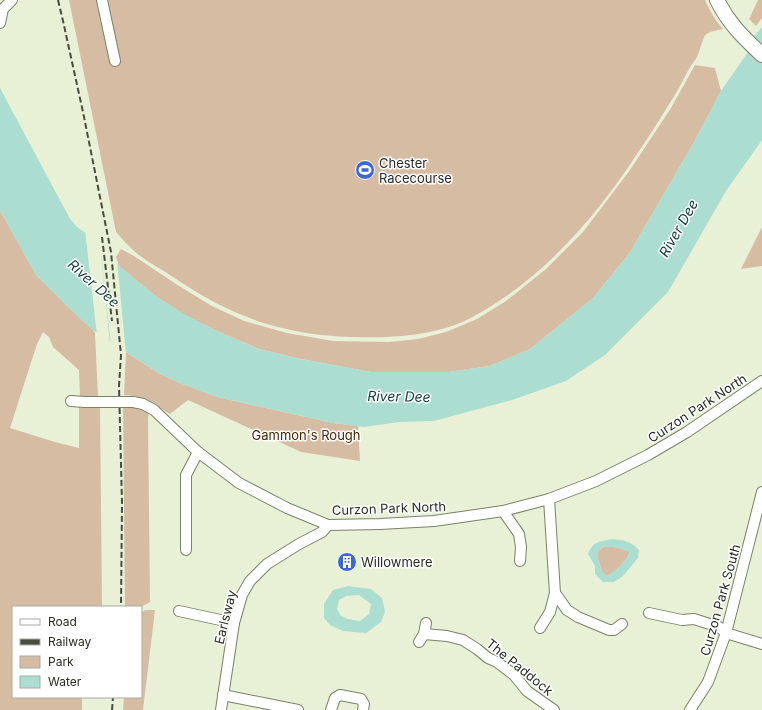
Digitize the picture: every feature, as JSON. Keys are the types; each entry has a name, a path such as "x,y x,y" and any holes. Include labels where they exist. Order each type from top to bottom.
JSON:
{"highway":[{"path":"716,0 728,20 762,55"}],"street":[{"path":"0,23 3,9 12,0"},
{"path":"102,0 115,61"},
{"name":"Curzon Park North","path":"71,402 133,402 143,404 154,410 198,452 239,483 287,508 328,525 380,524 434,521 503,511 549,499 596,481 648,455 687,432 762,381"},
{"path":"186,550 186,475 198,452"},
{"name":"Curzon Park South","path":"690,710 708,682 726,633 762,492"},
{"path":"540,628 550,612 555,593 549,499"},
{"path":"503,511 519,534 521,548 520,562"},
{"name":"Earlsway","path":"221,710 234,624 242,595 250,581 267,564 322,532 328,525"},
{"path":"555,593 567,610 578,617 609,630 614,630 622,624"},
{"path":"179,612 234,624"},
{"path":"649,613 682,620 694,619 719,627 726,633 762,644"},
{"name":"The Paddock","path":"426,623 421,638 447,636 463,640 514,675 527,691 554,710"},
{"path":"224,695 298,710"},
{"path":"331,710 335,698 340,695 361,699 364,704 363,710"}],"green space":[{"name":"Chester Racecourse","path":"69,0 705,0 723,29 710,32 705,35 697,57 674,97 622,176 590,218 535,274 493,305 452,326 415,335 351,337 291,330 268,325 234,312 203,296 144,259 116,232"},
{"path":"758,0 762,0 762,18 756,26 749,19"},
{"path":"695,65 715,68 721,91 693,144 629,254 592,299 530,349 490,366 448,372 371,372 301,359 259,349 186,316 153,294 119,266 116,257 121,249 210,305 244,321 287,333 333,341 389,342 418,339 446,332 477,319 506,301 546,269 583,232 630,170 671,108"},
{"path":"0,210 36,275 95,333 98,397 80,398 79,370 53,347 49,337 43,332 37,344 10,428 79,448 79,406 100,404 102,606 12,606 12,698 82,698 82,710 0,710"},
{"path":"762,227 762,266 741,269"},
{"name":"Gammon's Rough","path":"126,352 160,374 217,397 333,423 358,426 360,461 301,452 188,400 170,414 135,396 124,395"},
{"path":"123,403 149,410 150,602 142,606 125,606"},
{"path":"604,547 614,547 630,551 627,558 621,565 607,576 602,572 598,559 598,551"},
{"path":"145,610 155,610 143,710 123,710 124,698 142,698 142,612"}],"water":[{"name":"River Dee","path":"762,27 762,140 726,191 668,292 605,355 566,381 512,400 434,421 399,422 364,427 333,423 217,397 160,374 93,330 36,275 0,210 0,88 69,217 76,226 101,243 119,266 153,294 186,315 217,331 259,349 301,359 371,372 448,372 490,366 530,349 592,299 629,254 693,144 721,91 748,52 746,46"},
{"path":"612,539 627,542 633,545 639,550 638,558 623,576 614,582 603,582 595,574 595,566 588,554 595,544","holes":["604,547 614,547 630,552 627,559 621,566 607,576 602,572 598,559 598,551"]},
{"path":"348,586 371,589 382,598 385,612 381,622 366,633 343,631 330,625 324,618 324,604 333,590","holes":["359,595 371,604 369,614 360,621 341,616 337,609 339,600 346,596"]}],"pier":[{"path":"85,230 102,241 117,260 126,354 111,345 100,244 110,344 97,335"}],"railway":[{"path":"58,0 83,112 111,252 121,355 119,386 122,503 121,606"},
{"path":"102,237 112,321"},
{"path":"112,710 113,698"}],"place":[{"name":"Chester Racecourse","path":"365,170"},
{"name":"Willowmere","path":"347,562"}]}
